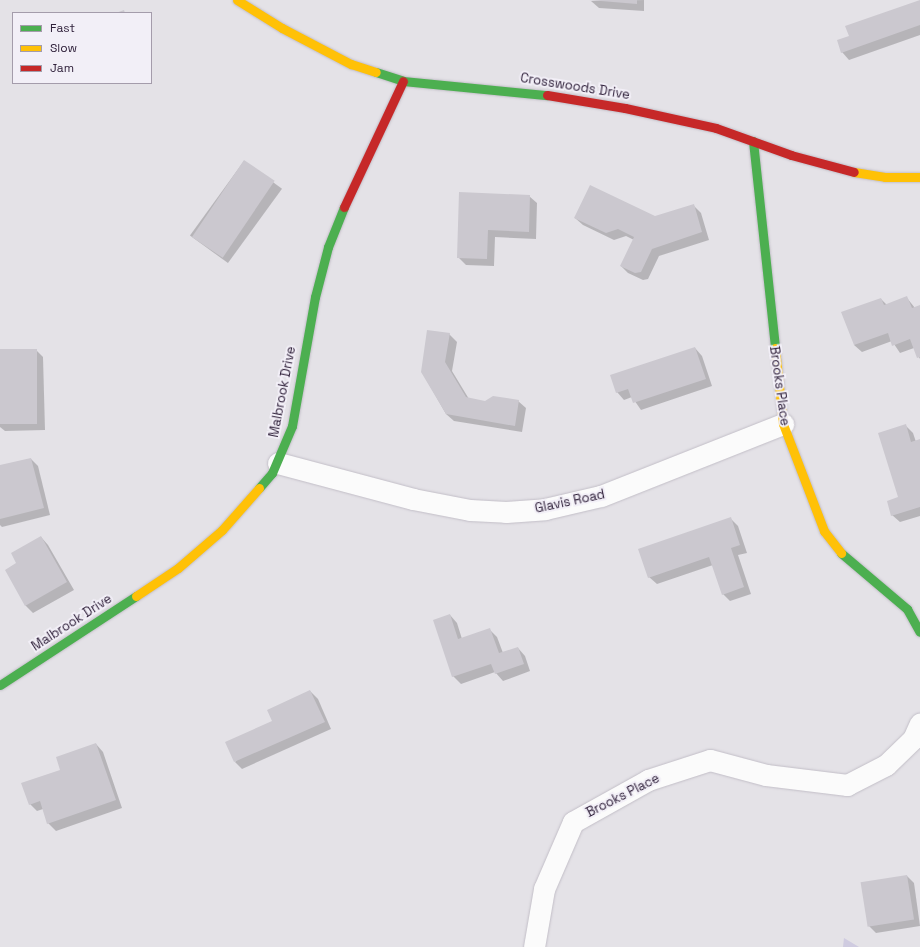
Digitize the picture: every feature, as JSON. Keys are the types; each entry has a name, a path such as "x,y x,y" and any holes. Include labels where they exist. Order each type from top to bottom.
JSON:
{"street":[{"name":"Crosswoods Drive","path":"237,0 282,28 351,64 403,81 542,94 625,108 688,120 848,171 885,177 920,177"},
{"name":"Malbrook Drive","path":"0,685 178,568 222,530 278,464 292,426 315,297 328,247 351,188 403,81"},
{"name":"Brooks Place","path":"752,141 783,424 824,531 845,560 906,609 920,632"},
{"name":"Glavis Road","path":"278,464 413,499 470,510 506,512 545,509 601,496 783,424"},
{"name":"Brooks Place","path":"534,947 544,889 572,822 648,780 710,760 766,776 847,785 886,765 913,739 920,724"}],"shaded area":[{"path":"844,938 859,947 843,947"}],"building":[{"path":"589,0 637,0 637,4"},
{"path":"920,0 920,25 841,53 837,40 849,36 845,26"},
{"path":"244,160 275,181 223,258 192,237"},
{"path":"590,185 655,216 694,204 702,232 652,249 641,272 635,273 620,266 634,237 618,229 606,233 574,218"},
{"path":"459,192 530,195 529,232 488,230 487,259 457,258"},
{"path":"907,296 912,308 920,305 920,357 917,358 910,339 892,346 888,333 854,345 841,312 881,298 884,305"},
{"path":"427,330 450,333 445,362 466,397 485,401 493,396 519,400 515,426 446,414 421,372"},
{"path":"695,347 706,379 633,403 628,389 616,393 610,375"},
{"path":"0,349 37,349 37,424 0,424"},
{"path":"906,424 911,442 920,439 920,507 891,516 887,501 898,497 878,433"},
{"path":"31,458 44,508 0,519 0,465"},
{"path":"731,517 740,545 731,548 744,587 722,595 709,557 648,578 638,549"},
{"path":"41,536 67,582 25,606 5,570 16,563 11,553"},
{"path":"450,614 458,639 490,628 499,653 518,647 524,664 495,674 491,664 452,677 433,620"},
{"path":"310,690 325,722 234,762 225,742 272,721 267,710"},
{"path":"96,743 116,800 47,824 40,801 29,805 21,783 60,770 56,757"},
{"path":"907,875 914,919 868,927 861,882"}],"traffic: fast":[{"path":"376,72 403,81 547,95"},
{"path":"753,141 775,348"},
{"path":"259,488 272,473 292,426 315,297 328,247 344,207"},
{"path":"841,553 907,609 920,632"},
{"path":"0,685 136,596"}],"traffic: slow":[{"path":"237,0 282,28 351,64 376,72"},
{"path":"854,172 885,177 920,177"},
{"path":"775,348 783,424 824,531 841,553"},
{"path":"136,596 178,568 222,530 259,488"}],"traffic: jam":[{"path":"344,207 403,81"},
{"path":"547,95 625,108 716,128 791,155 854,172"}]}
